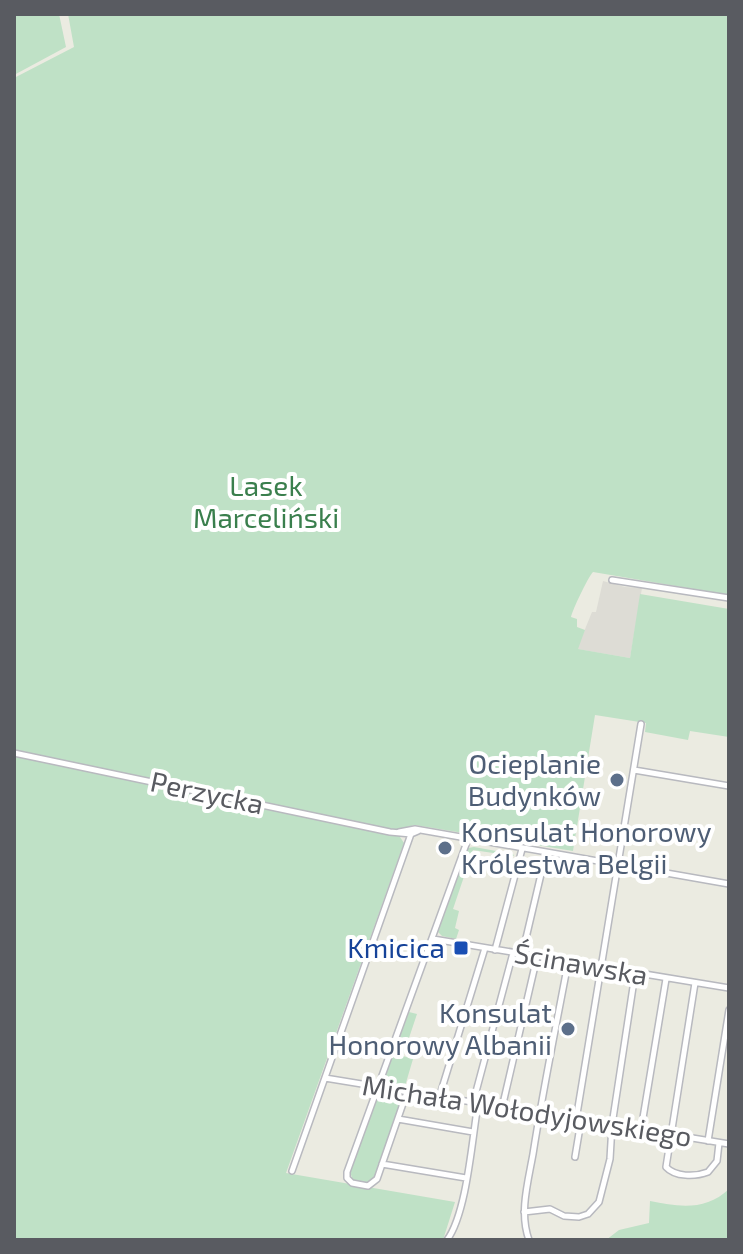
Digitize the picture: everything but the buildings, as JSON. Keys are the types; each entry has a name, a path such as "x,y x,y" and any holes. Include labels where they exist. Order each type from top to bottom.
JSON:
{"street":[{"path":"612,580 729,598"},
{"path":"575,1157 601,968 641,724"},
{"name":"Perzycka","path":"14,753 399,832"},
{"path":"634,770 729,786"},
{"path":"399,832 415,829 729,884"},
{"path":"399,832 411,834 418,831"},
{"path":"292,1171 411,834"},
{"path":"407,1092 375,1182 370,1186 352,1183 347,1178 351,1164 468,839"},
{"path":"495,950 522,849"},
{"path":"522,955 546,853"},
{"name":"Ścinawska","path":"433,939 729,988"},
{"path":"439,1098 485,948"},
{"path":"447,1240 453,1229 466,1178 475,1104 513,953"},
{"path":"502,1108 537,957"},
{"path":"529,1240 524,1229 524,1212 568,963"},
{"path":"524,1212 550,1209 564,1216 584,1216 599,1202 610,1159 612,1125 635,974"},
{"path":"641,1130 666,979"},
{"path":"695,983 666,1167 669,1172 697,1176 711,1169 717,1161 719,1143"},
{"path":"708,1141 729,1010"},
{"name":"Michała Wołodyjowskiego","path":"325,1078 729,1144"},
{"path":"398,1119 473,1132"},
{"path":"382,1164 466,1178"}],"shaded area":[{"path":"603,581 642,588 630,658 577,649 592,612 596,612"}],"green space":[{"path":"14,14 59,14 66,47 14,75"},
{"name":"Lasek Marceliński","path":"68,14 729,14 729,595 593,572 571,617 577,619 577,627 585,630 578,649 630,658 640,594 729,609 729,737 690,731 688,740 645,732 646,723 595,715 573,851 415,825 403,828 400,837 404,843 286,1173 455,1202 443,1240 14,1240 14,78 74,47"},
{"path":"468,848 514,856 473,850 453,909 459,911 456,939 442,936 438,932"},
{"path":"409,1012 417,1014 403,1056 413,1059 405,1086 426,1092 387,1085 384,1079"},
{"path":"378,1095 399,1096 402,1102 374,1180 369,1184 353,1182 350,1171"},
{"path":"729,1189 729,1240 606,1240 619,1230 649,1223 650,1201 692,1206 711,1201"}],"place":[{"name":"Ocieplanie Budynków","path":"617,780"},
{"name":"Konsulat Honorowy Królestwa Belgii","path":"445,848"},
{"name":"Kmicica","path":"461,948"},
{"name":"Konsulat Honorowy Albanii","path":"568,1029"}]}
